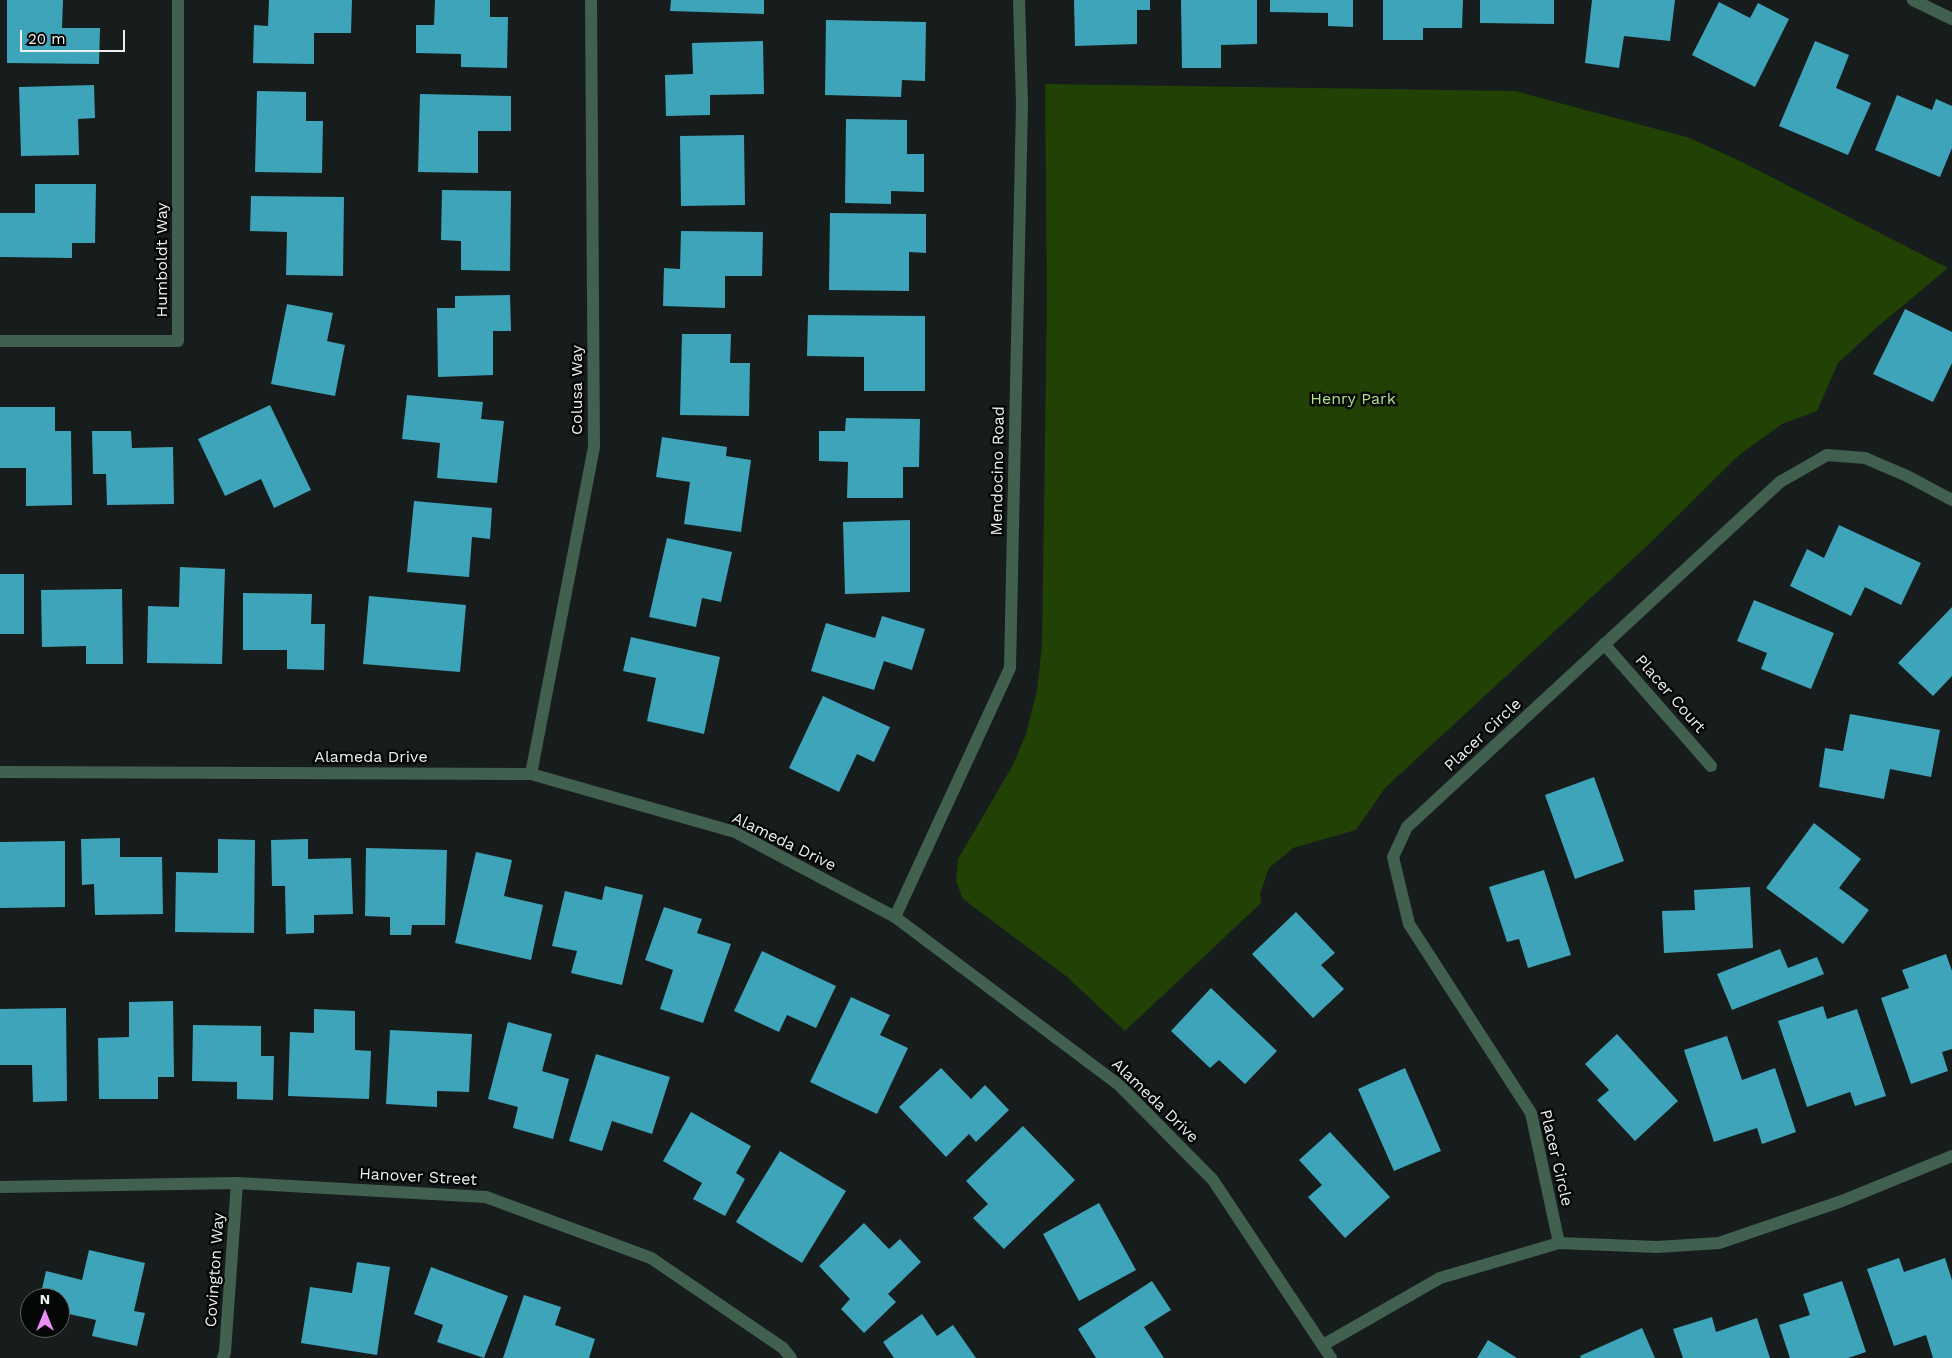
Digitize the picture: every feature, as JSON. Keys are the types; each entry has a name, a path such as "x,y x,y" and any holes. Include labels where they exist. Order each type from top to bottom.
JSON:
{"street":[{"name":"Humboldt Way","path":"0,341 178,341 178,0"},
{"name":"Colusa Way","path":"530,774 594,447 591,0"},
{"name":"Mendocino Road","path":"895,916 1010,668 1022,114 1019,0"},
{"path":"1913,0 1952,19"},
{"name":"Placer Circle","path":"1559,1243 1532,1113 1409,924 1393,857 1408,827 1780,482 1827,455 1865,458 1907,476 1952,500"},
{"name":"Placer Court","path":"1604,644 1711,766"},
{"name":"Alameda Drive","path":"0,772 530,774 735,832 895,916 1119,1085 1213,1180 1331,1358"},
{"path":"1323,1344 1440,1278 1559,1243 1657,1247 1720,1243 1842,1201 1952,1156"},
{"name":"Hanover Street","path":"0,1187 236,1183 486,1197 651,1258 783,1348 791,1358"},
{"name":"Covington Way","path":"223,1358 226,1352 236,1183"}],"green space":[{"name":"Henry Park","path":"1045,84 1515,91 1690,138 1742,162 1948,268 1875,329 1838,363 1817,411 1782,424 1738,456 1647,546 1385,788 1356,830 1293,848 1269,868 1260,894 1261,903 1125,1031 1066,976 963,899 956,881 958,859 1013,765 1026,734 1037,690 1042,646 1047,300"}],"building":[{"path":"7,0 63,0 62,28 100,28 99,64 7,63"},
{"path":"269,0 352,0 351,33 314,33 314,64 253,63 254,25 268,26"},
{"path":"435,0 490,0 490,17 508,17 507,68 461,67 461,54 416,53 416,25 434,25"},
{"path":"671,0 764,0 764,14 670,11"},
{"path":"1074,0 1150,0 1150,10 1137,10 1137,44 1075,46"},
{"path":"1181,0 1257,0 1257,44 1221,45 1221,68 1182,68"},
{"path":"1270,0 1353,0 1353,27 1328,26 1328,13 1270,12"},
{"path":"1383,0 1463,0 1462,28 1423,28 1423,40 1383,40"},
{"path":"1480,0 1554,0 1554,24 1480,23"},
{"path":"1592,0 1675,0 1670,41 1624,36 1619,68 1585,63"},
{"path":"1719,2 1750,18 1758,3 1789,19 1755,87 1692,55"},
{"path":"826,20 926,22 925,81 902,80 901,97 825,95"},
{"path":"763,41 764,94 710,95 710,115 666,116 665,75 693,74 692,43"},
{"path":"1815,41 1849,55 1836,88 1871,103 1848,155 1779,126"},
{"path":"94,85 95,118 78,119 79,155 21,156 19,87"},
{"path":"257,91 306,92 306,121 323,121 322,173 255,172"},
{"path":"420,94 511,96 511,131 478,131 478,173 418,172"},
{"path":"1897,95 1932,110 1936,99 1952,106 1952,148 1940,177 1875,150"},
{"path":"846,119 907,120 907,154 924,154 924,192 891,191 891,204 845,203"},
{"path":"744,135 745,205 681,206 680,136"},
{"path":"35,184 96,184 95,243 72,243 72,258 0,257 0,213 35,213"},
{"path":"442,190 511,191 510,271 461,270 461,241 441,240"},
{"path":"251,196 344,197 343,276 286,275 287,232 250,231"},
{"path":"830,213 926,214 926,253 909,252 909,291 829,290"},
{"path":"681,231 763,232 762,276 725,276 725,308 663,306 664,268 680,269"},
{"path":"510,295 511,331 493,331 493,375 438,377 437,308 455,308 455,296"},
{"path":"287,304 333,313 327,341 345,345 335,396 271,384"},
{"path":"1905,309 1952,332 1952,363 1933,402 1873,374"},
{"path":"808,315 925,316 925,391 864,391 864,357 807,356"},
{"path":"682,334 731,334 730,363 750,363 749,416 680,415"},
{"path":"407,395 483,402 481,419 504,421 497,483 437,478 440,443 402,439"},
{"path":"270,405 311,490 274,508 261,479 225,496 198,439"},
{"path":"0,407 55,407 55,431 71,431 72,505 26,506 26,468 0,468"},
{"path":"846,418 920,419 919,467 903,467 903,498 847,498 848,462 819,461 819,431 845,431"},
{"path":"92,431 131,431 132,448 173,447 174,504 107,505 106,474 93,474"},
{"path":"662,437 727,447 726,456 751,460 741,532 684,524 690,482 656,477"},
{"path":"414,501 492,508 490,539 472,537 469,577 407,572"},
{"path":"910,520 910,592 845,594 843,522"},
{"path":"1839,525 1921,563 1901,605 1865,587 1851,616 1790,586 1807,549 1824,558"},
{"path":"667,538 732,552 721,602 702,598 696,627 649,617"},
{"path":"180,567 225,569 222,664 147,663 148,606 179,607"},
{"path":"0,574 24,574 24,634 0,634"},
{"path":"122,589 123,664 86,664 86,646 42,647 41,590"},
{"path":"243,593 312,594 311,624 325,624 324,670 287,669 287,650 243,650"},
{"path":"369,596 466,605 460,672 363,664"},
{"path":"1754,600 1834,633 1811,689 1761,669 1767,653 1737,641"},
{"path":"1952,607 1952,676 1933,696 1898,663"},
{"path":"882,616 925,629 912,670 884,661 874,690 811,671 826,623 875,638"},
{"path":"631,637 720,657 704,734 647,721 656,678 623,671"},
{"path":"823,696 890,727 874,762 857,754 839,792 789,768"},
{"path":"1850,714 1940,730 1931,777 1890,769 1884,799 1819,787 1825,748 1843,751"},
{"path":"1594,777 1624,861 1575,879 1545,795"},
{"path":"1814,823 1861,859 1839,888 1869,910 1843,944 1766,888"},
{"path":"120,838 120,857 162,857 163,914 95,915 94,884 82,885 81,839"},
{"path":"218,839 255,840 254,933 175,932 176,872 218,873"},
{"path":"308,839 308,859 351,858 353,914 314,915 314,933 286,934 285,886 272,886 271,840"},
{"path":"65,841 65,907 0,908 0,842"},
{"path":"366,848 447,850 445,925 412,925 411,935 390,935 390,917 365,916"},
{"path":"476,852 512,860 504,896 543,905 531,960 455,943"},
{"path":"1544,870 1571,955 1528,968 1519,939 1507,942 1489,887"},
{"path":"605,886 643,895 622,985 571,973 577,951 552,946 565,891 602,900"},
{"path":"1750,887 1753,948 1664,953 1662,911 1695,910 1694,890"},
{"path":"664,907 702,919 697,933 731,944 703,1023 660,1009 673,970 645,960"},
{"path":"1296,912 1335,953 1321,965 1344,989 1313,1018 1252,954"},
{"path":"1780,949 1788,968 1817,957 1824,974 1732,1010 1717,974"},
{"path":"762,951 836,986 816,1028 787,1015 779,1032 734,1011"},
{"path":"1946,954 1952,971 1952,1049 1942,1052 1948,1071 1911,1084 1881,998 1909,988 1902,970"},
{"path":"1211,988 1277,1051 1245,1084 1219,1060 1210,1068 1171,1031"},
{"path":"851,997 890,1015 880,1035 908,1048 877,1114 810,1082"},
{"path":"173,1001 174,1077 158,1077 158,1099 99,1099 98,1038 129,1037 129,1002"},
{"path":"1823,1006 1827,1019 1857,1009 1886,1096 1855,1106 1850,1092 1807,1107 1778,1021"},
{"path":"66,1008 67,1101 33,1102 32,1065 0,1065 0,1009"},
{"path":"314,1009 355,1011 355,1050 371,1051 369,1099 288,1096 290,1032 314,1033"},
{"path":"508,1022 552,1034 542,1071 569,1079 553,1139 513,1128 518,1107 488,1099"},
{"path":"193,1025 261,1026 261,1056 274,1056 273,1100 237,1099 237,1082 192,1081"},
{"path":"390,1030 472,1034 469,1092 437,1091 437,1107 386,1104"},
{"path":"1617,1034 1678,1101 1635,1141 1597,1100 1609,1090 1585,1064"},
{"path":"1727,1036 1742,1080 1775,1068 1796,1132 1762,1144 1757,1128 1714,1142 1684,1050"},
{"path":"596,1054 670,1077 652,1134 612,1121 602,1151 569,1141"},
{"path":"941,1068 971,1099 985,1085 1009,1110 976,1142 969,1134 946,1157 899,1107"},
{"path":"1405,1068 1441,1151 1394,1171 1358,1089"},
{"path":"691,1112 751,1146 736,1173 745,1179 725,1216 693,1199 702,1183 663,1161"},
{"path":"1023,1126 1075,1180 1004,1249 973,1218 988,1204 966,1181"},
{"path":"1330,1132 1390,1197 1345,1238 1308,1197 1322,1185 1299,1160"},
{"path":"780,1151 846,1191 802,1263 736,1222"},
{"path":"1099,1203 1136,1270 1079,1301 1043,1234"},
{"path":"864,1223 889,1249 900,1239 921,1262 888,1294 896,1302 864,1333 841,1309 850,1299 819,1266"},
{"path":"89,1250 145,1263 134,1311 145,1313 137,1346 92,1336 96,1320 70,1314 70,1288 42,1288 46,1271 82,1280"},
{"path":"1899,1258 1904,1272 1945,1258 1952,1280 1952,1358 1933,1358 1926,1335 1894,1346 1867,1269"},
{"path":"357,1262 390,1267 377,1355 301,1343 310,1287 352,1293"},
{"path":"431,1267 508,1296 484,1358 437,1342 443,1325 414,1314"},
{"path":"1152,1281 1171,1310 1144,1327 1164,1358 1096,1358 1078,1329"},
{"path":"1842,1281 1866,1352 1848,1358 1790,1358 1779,1325 1810,1315 1803,1294"},
{"path":"524,1295 561,1307 555,1325 595,1339 589,1358 503,1358"},
{"path":"922,1314 937,1336 953,1325 976,1358 894,1358 883,1342"},
{"path":"1712,1317 1716,1332 1757,1318 1770,1358 1683,1358 1673,1329"},
{"path":"1642,1328 1655,1358 1581,1358 1580,1356"},
{"path":"1488,1340 1517,1358 1477,1358"}]}
